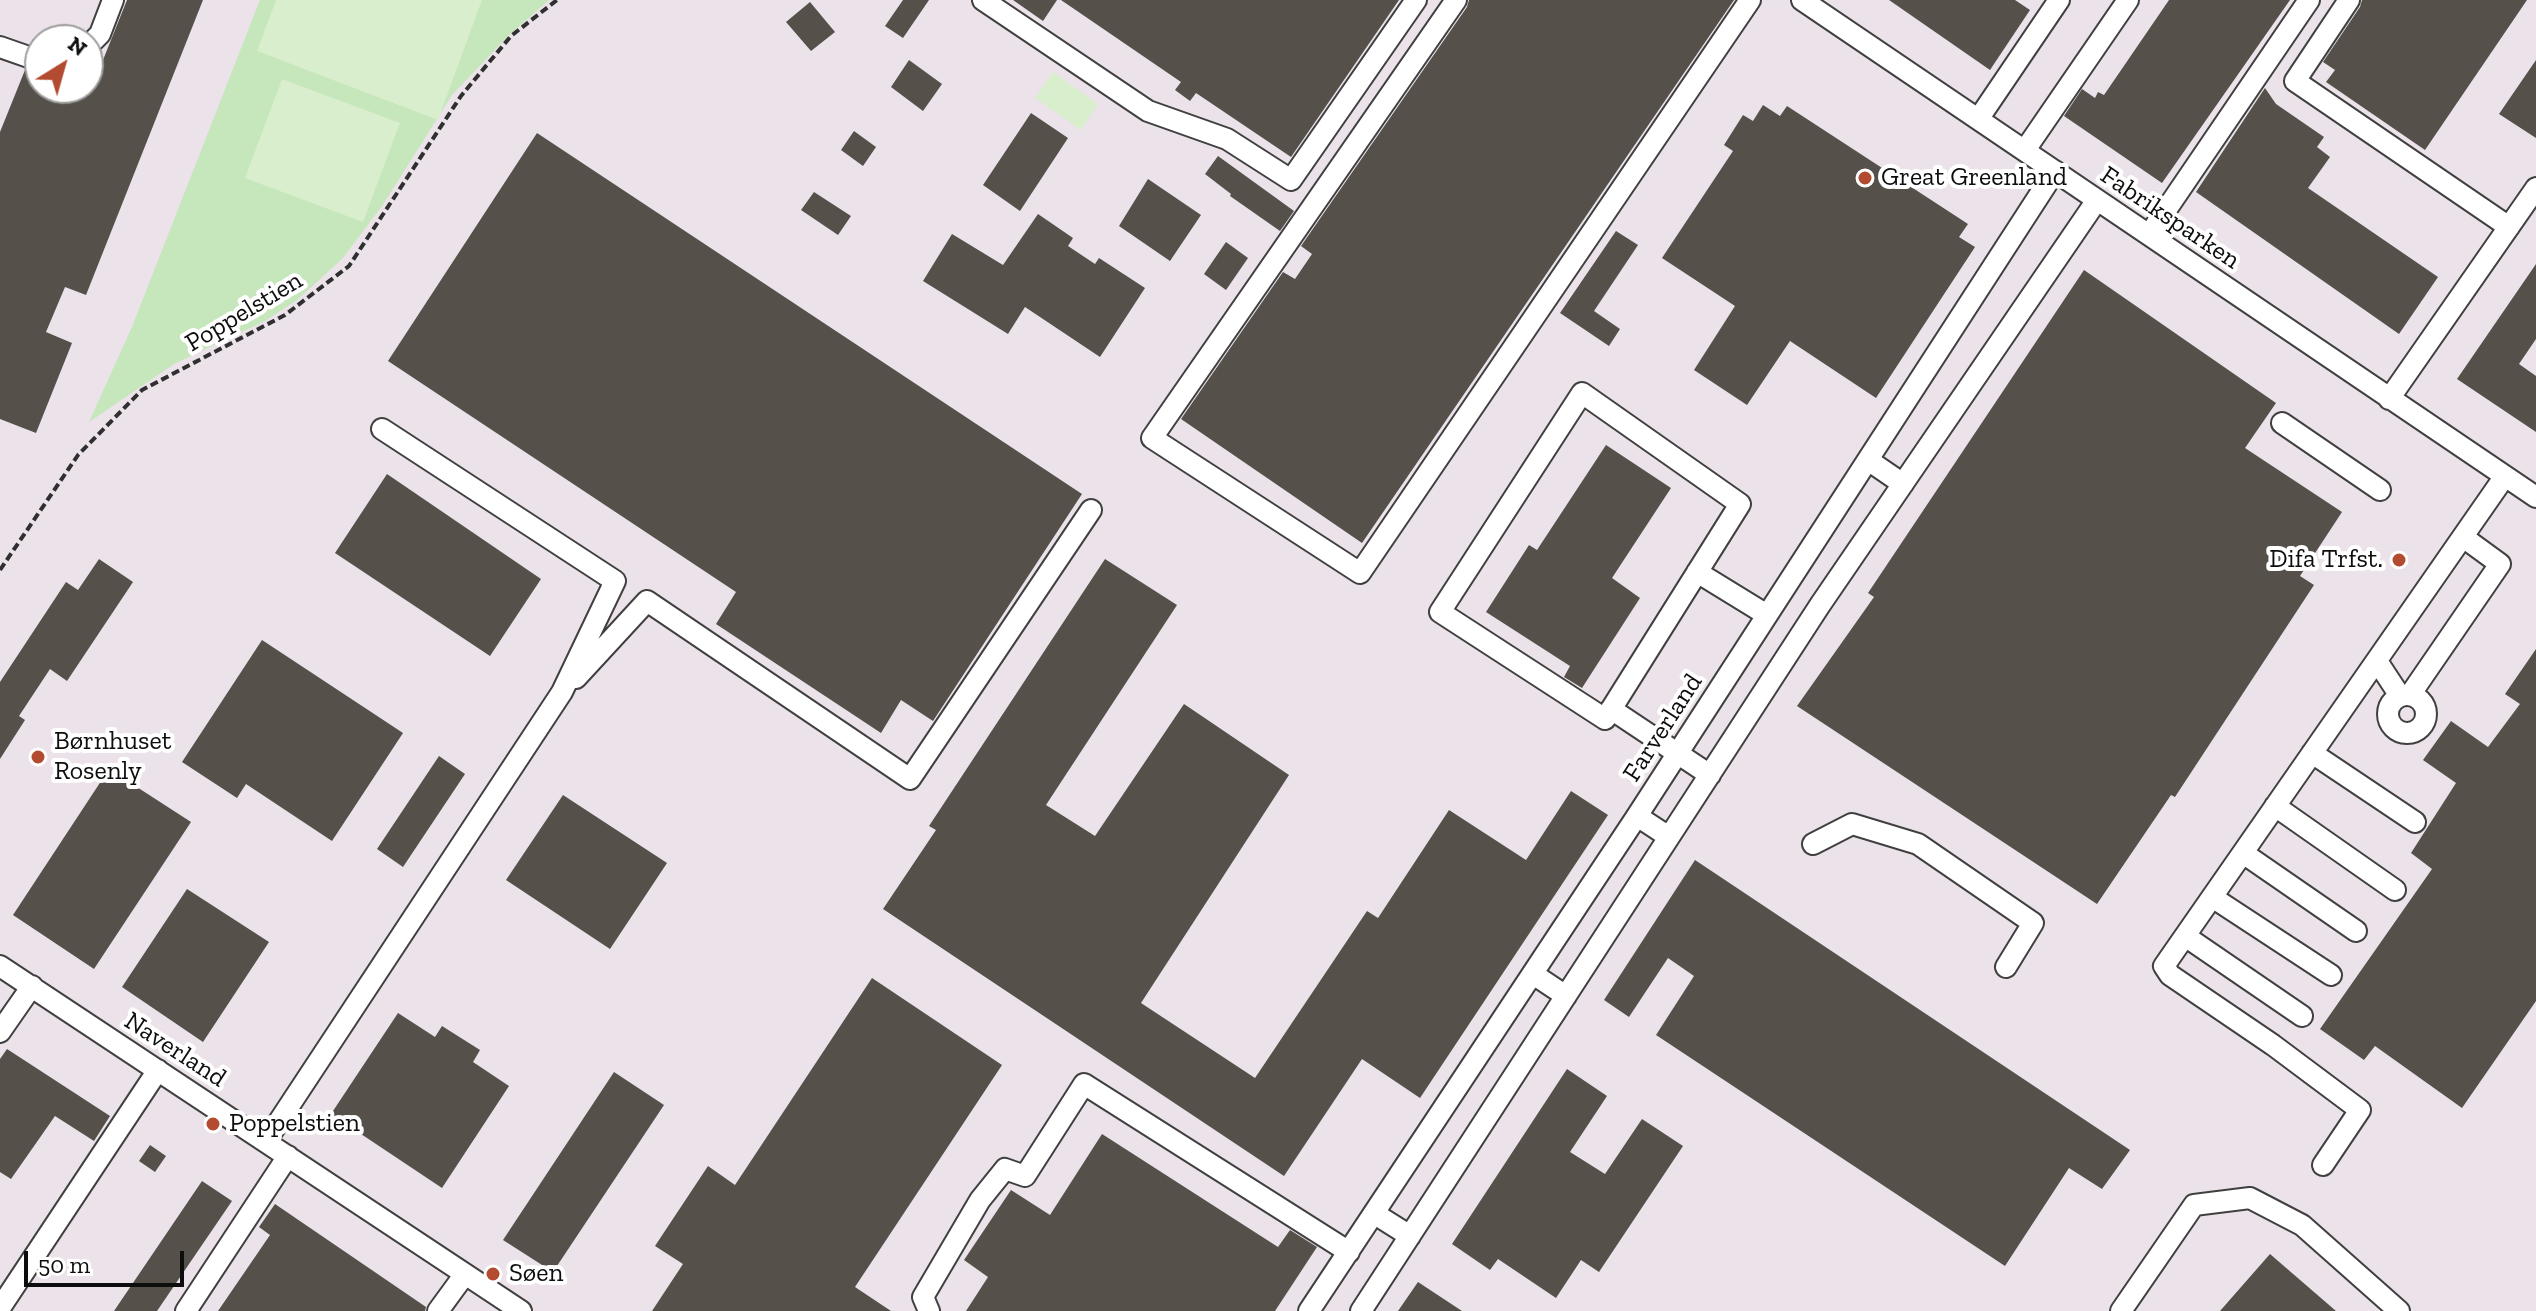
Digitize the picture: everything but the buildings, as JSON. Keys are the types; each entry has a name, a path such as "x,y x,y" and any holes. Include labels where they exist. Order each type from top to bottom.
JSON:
{"street":[{"path":"104,24 113,0"},
{"path":"983,0 1148,111 1227,139 1291,180 1416,0"},
{"path":"1456,0 1152,438 1360,573 1750,0"},
{"name":"Fabriksparken","path":"1802,0 2536,497"},
{"path":"2025,150 2128,0"},
{"path":"2149,235 2309,0"},
{"path":"2349,0 2295,81 2509,227"},
{"path":"1979,118 2049,4"},
{"path":"0,47 24,55"},
{"name":"Farverland","path":"1309,1311 1637,816 2055,171"},
{"path":"2389,399 2536,188"},
{"path":"1361,1311 1820,605 2097,200"},
{"path":"1582,393 1740,504 1611,709 1605,719 1440,612 1582,393"},
{"path":"2282,423 2380,490"},
{"path":"266,1141 562,692 615,581 382,429"},
{"path":"1868,460 1903,484"},
{"path":"2323,1165 2360,1110 2273,1045 2170,975 2164,966 2505,476"},
{"path":"562,692 647,601 910,779 1091,510"},
{"path":"2377,661 2405,696 2500,564 2463,537"},
{"path":"1697,572 1767,615"},
{"path":"1611,709 1710,775"},
{"path":"2312,753 2415,822"},
{"path":"2275,806 2395,890"},
{"path":"1637,816 1669,837"},
{"path":"1813,844 1852,824 1918,844 2033,923 2006,967"},
{"path":"2243,853 2356,931"},
{"path":"2212,897 2331,975"},
{"path":"2185,936 2302,1016"},
{"name":"Naverland","path":"0,966 521,1311"},
{"path":"1533,974 1566,996"},
{"path":"0,1032 32,986"},
{"path":"0,1308 158,1070"},
{"path":"929,1311 923,1297 980,1200 1005,1169 1025,1176 1084,1084 1349,1252"},
{"path":"186,1311 288,1156"},
{"path":"2121,1311 2194,1205 2250,1198 2302,1225 2399,1311"},
{"path":"1375,1214 1410,1236"},
{"path":"438,1311 465,1274"}],"path":[{"name":"Poppelstien","path":"0,570 78,455 142,390 285,315 349,266 461,96 511,36 557,0"}],"shaded area":[{"path":"0,0 2536,0 2536,1311 0,1311"}],"green space":[{"path":"260,0 549,0 509,35 452,95 382,206 342,259 297,300 265,321 174,364 89,422 132,327"},
{"path":"276,0 482,0 438,120 257,51"},
{"path":"1053,72 1098,104 1081,130 1035,98"},
{"path":"282,79 400,123 363,222 245,178"}],"place":[{"name":"Great Greenland","path":"1865,178"},
{"name":"Difa Trfst.","path":"2399,560"},
{"name":"Børnhuset Rosenly","path":"38,757"},
{"name":"Poppelstien","path":"213,1124"},
{"name":"Søen","path":"493,1274"}]}
